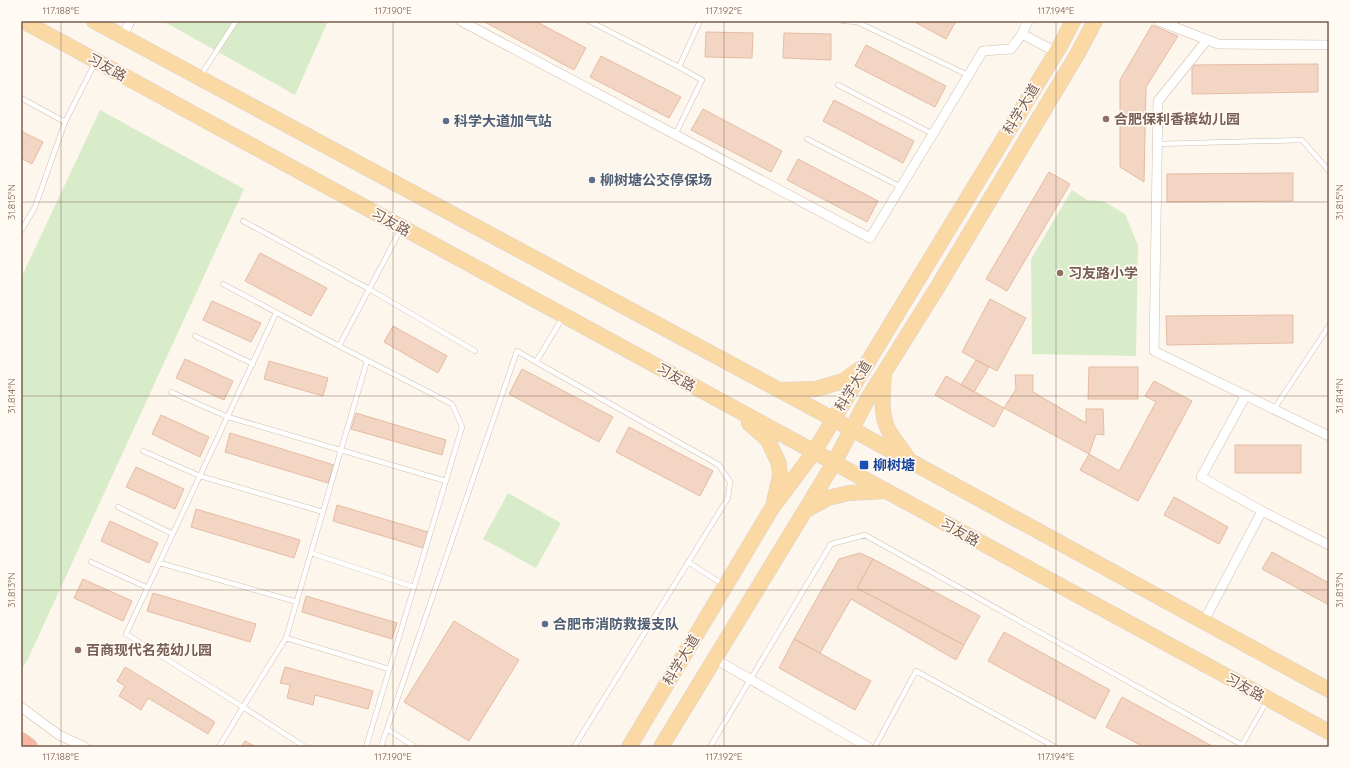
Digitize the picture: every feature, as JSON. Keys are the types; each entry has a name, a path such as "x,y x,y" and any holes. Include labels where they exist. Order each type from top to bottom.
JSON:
{"highway":[{"path":"21,741 29,747"}],"main road":[{"name":"习友路","path":"23,21 1329,732"},
{"path":"94,21 833,418 1329,690"},
{"name":"科学大道","path":"629,747 772,508 814,452 833,418 1056,52 1073,21"},
{"name":"科学大道","path":"661,747 834,463 867,400 941,282 1062,80 1095,21"},
{"path":"781,390 816,389 843,381 866,365"},
{"path":"884,372 883,399 888,429 909,460"},
{"path":"733,408 768,440 779,464 780,476 772,508"},
{"path":"805,511 828,498 849,493 885,491"}],"street":[{"path":"123,37 130,21"},
{"path":"461,21 870,238 983,51 1011,49 1022,34 1028,21"},
{"path":"1159,21 1218,44 1329,45"},
{"path":"1022,34 1056,52"},
{"path":"1207,40 1158,101 1154,351 1329,436"},
{"path":"1246,395 1202,477 1262,511 1329,545"},
{"path":"1204,621 1262,511"},
{"path":"715,659 868,747"},
{"path":"21,707 59,734 85,747"}],"lane":[{"path":"200,78 236,21"},
{"path":"589,21 702,80 675,135"},
{"path":"679,67 700,21"},
{"path":"843,21 857,22 968,75"},
{"path":"21,231 35,207 65,122 96,61"},
{"path":"838,85 933,134"},
{"path":"21,98 65,122"},
{"path":"807,139 901,187"},
{"path":"1157,144 1302,140 1329,171"},
{"path":"243,221 369,290 475,351"},
{"path":"339,346 402,228"},
{"path":"223,284 452,404 462,428 366,747"},
{"path":"276,313 126,634 305,747"},
{"path":"536,362 564,316"},
{"path":"1274,409 1329,326"},
{"path":"195,336 253,364"},
{"path":"381,747 517,351 719,464 730,482 728,498 574,747"},
{"path":"219,747 286,638 367,360"},
{"path":"171,392 228,417 446,481"},
{"path":"143,451 200,476 323,512"},
{"path":"118,507 173,534"},
{"path":"710,747 831,544 865,535 1242,745 1268,699"},
{"path":"311,553 414,587"},
{"path":"91,562 148,588"},
{"path":"688,562 725,586"},
{"path":"160,563 296,602"},
{"path":"286,638 389,669"},
{"path":"875,747 916,671 1055,747"},
{"path":"387,729 415,747"}],"green space":[{"path":"163,21 328,21 295,95"},
{"path":"100,110 244,189 27,661 21,670 21,278"},
{"path":"1072,190 1087,200 1103,201 1125,214 1138,245 1136,356 1032,354 1031,259"},
{"path":"508,493 561,523 536,568 483,539"}],"building":[{"path":"483,21 535,21 586,48 574,70"},
{"path":"913,21 956,21 946,39"},
{"path":"1152,25 1178,36 1146,87 1144,182 1120,167 1120,80"},
{"path":"706,32 753,33 752,58 705,57"},
{"path":"784,33 831,34 831,60 783,58"},
{"path":"866,45 946,86 935,107 855,66"},
{"path":"601,56 681,97 669,118 590,77"},
{"path":"1318,64 1318,92 1192,94 1192,65"},
{"path":"834,100 914,141 903,163 823,121"},
{"path":"703,109 782,151 771,172 691,130"},
{"path":"21,131 43,142 32,164 21,158"},
{"path":"798,159 878,201 867,222 787,180"},
{"path":"1049,172 1070,184 1007,291 986,279"},
{"path":"1293,173 1293,201 1167,202 1167,174"},
{"path":"260,253 327,288 311,316 245,281"},
{"path":"990,299 1026,318 997,371 962,352"},
{"path":"212,301 261,323 251,342 203,320"},
{"path":"1293,315 1293,343 1167,345 1166,316"},
{"path":"393,326 447,356 438,373 384,342"},
{"path":"185,359 233,381 224,400 176,378"},
{"path":"976,360 989,367 974,392 961,385"},
{"path":"269,361 328,378 323,396 264,379"},
{"path":"1089,367 1138,367 1138,399 1088,399"},
{"path":"522,369 613,417 599,442 509,394"},
{"path":"1015,375 1033,375 1033,392 1086,423 1086,409 1103,409 1104,435 1096,434 1089,454 1004,408 1016,389"},
{"path":"946,376 1004,408 994,427 935,395"},
{"path":"1154,381 1192,401 1138,501 1080,470 1089,454 1119,471 1156,402 1145,396"},
{"path":"356,413 446,440 442,455 351,429"},
{"path":"161,415 209,437 200,457 152,434"},
{"path":"629,427 713,471 700,496 616,452"},
{"path":"230,433 334,465 328,483 225,452"},
{"path":"1235,445 1301,445 1301,473 1235,473"},
{"path":"136,467 184,489 175,509 126,487"},
{"path":"1174,497 1228,527 1219,544 1164,515"},
{"path":"337,505 428,532 423,548 333,521"},
{"path":"196,509 300,540 294,558 191,527"},
{"path":"110,521 158,543 149,563 101,541"},
{"path":"1272,552 1329,583 1329,605 1262,569"},
{"path":"860,553 873,559 857,588 964,645 956,660 851,599 820,653 794,639 839,559"},
{"path":"873,559 980,616 964,645 857,588"},
{"path":"83,579 132,601 123,621 74,598"},
{"path":"153,593 256,624 250,642 147,611"},
{"path":"306,596 397,623 392,639 302,612"},
{"path":"454,621 519,660 469,741 404,702"},
{"path":"1004,632 1110,690 1095,719 988,661"},
{"path":"794,639 871,681 855,710 779,668"},
{"path":"125,667 215,722 208,734 148,698 141,710 119,696 125,686 117,681"},
{"path":"285,667 373,691 368,709 315,695 313,705 287,698 290,685 280,683"},
{"path":"1122,697 1214,747 1144,747 1106,727"},
{"path":"245,741 256,747 241,747"}],"place":[{"name":"合肥保利香槟幼儿园","path":"1106,119"},
{"name":"科学大道加气站","path":"446,121"},
{"name":"柳树塘公交停保场","path":"592,180"},
{"name":"习友路小学","path":"1060,273"},
{"name":"柳树塘","path":"864,465"},
{"name":"合肥市消防救援支队","path":"545,624"},
{"name":"百商现代名苑幼儿园","path":"78,650"}]}
